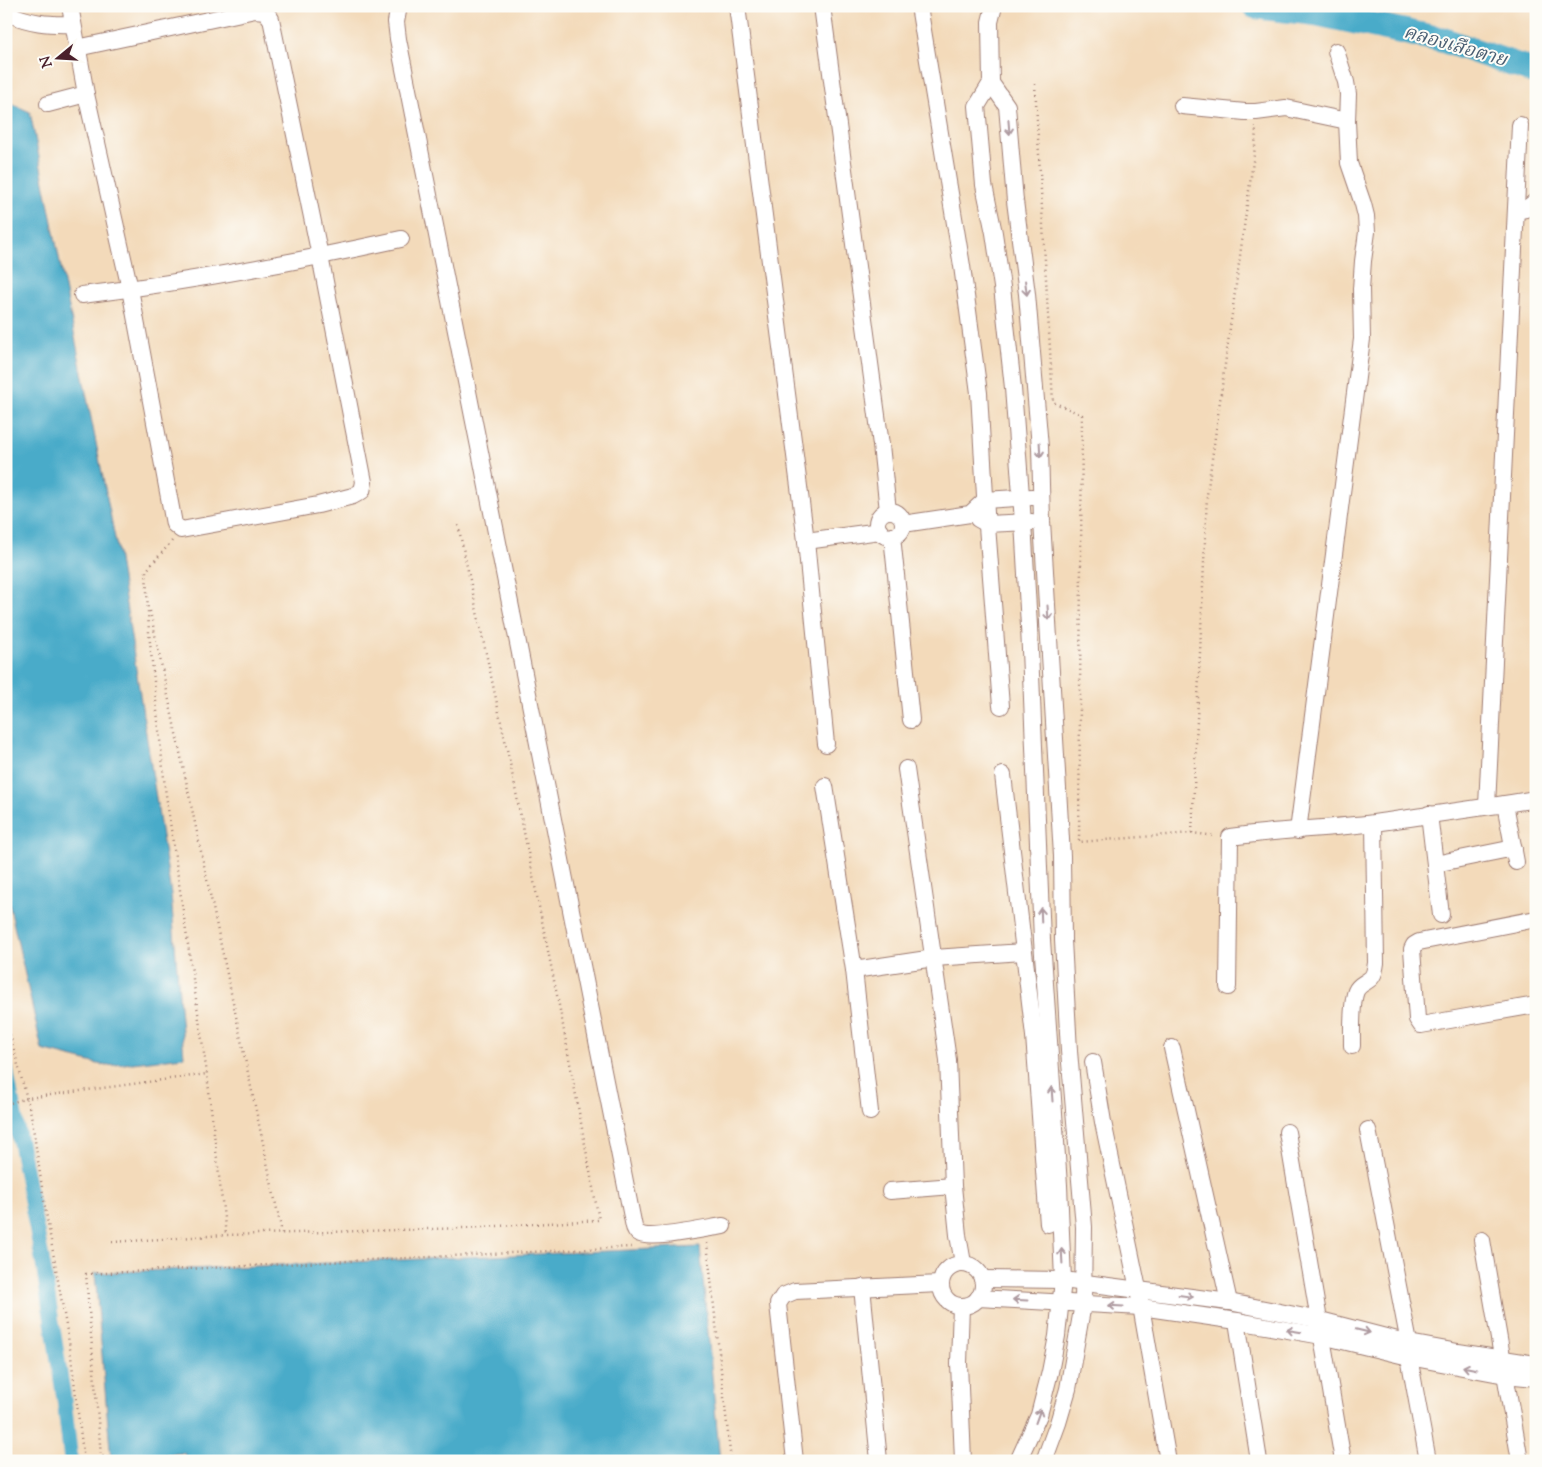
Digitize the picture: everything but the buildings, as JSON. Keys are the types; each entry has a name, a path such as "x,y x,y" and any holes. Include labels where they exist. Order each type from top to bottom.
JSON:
{"street":[{"path":"70,6 77,48 86,94 130,289 170,511 174,524 181,530 318,505 353,496 362,491 364,482 271,18 265,11 255,10 77,48"},
{"path":"399,6 396,22 400,48 634,1227 642,1235 661,1236 723,1226"},
{"path":"736,6 806,542 826,744"},
{"path":"822,6 888,511"},
{"path":"918,6 971,328 979,393 1001,706"},
{"path":"6,13 31,22 48,25 73,24"},
{"path":"992,14 992,83 977,106 984,185 994,233 1002,287 1013,388 1023,522 1042,940 1059,1185 1063,1280 1062,1302 1050,1372 1039,1415 1018,1461"},
{"path":"1298,831 1362,338 1361,289 1367,232 1366,216 1350,163 1347,121 1348,94 1336,50"},
{"path":"992,83 1008,106 1015,201 1027,294 1040,448 1042,521 1062,856 1063,940 1069,1052 1084,1227 1083,1304 1068,1388 1044,1461"},
{"path":"48,104 86,94"},
{"path":"1182,106 1256,112 1286,108 1347,121"},
{"path":"1487,806 1520,125"},
{"path":"988,203 1015,201"},
{"path":"1516,211 1536,202"},
{"path":"82,295 130,289 320,256 401,239"},
{"path":"903,524 970,514 986,500 1041,497"},
{"path":"806,542 886,534 899,532 903,524 902,519 894,511 888,511 879,518 878,525 886,534 911,720"},
{"path":"970,514 987,524 1042,521"},
{"path":"906,770 948,1060 953,1186 963,1263"},
{"path":"1003,775 1034,1036 1048,1224"},
{"path":"825,786 854,970 870,1112"},
{"path":"1228,987 1230,837 1262,832 1298,831 1374,822 1536,798"},
{"path":"1436,864 1515,855 1505,804"},
{"path":"1429,814 1441,915"},
{"path":"1352,1046 1356,991 1359,986 1371,978 1376,963 1374,822"},
{"path":"1536,919 1419,942 1412,949 1417,1019 1421,1025 1536,1004"},
{"path":"1042,940 1063,940"},
{"path":"854,970 934,958 1023,952"},
{"path":"1172,1048 1229,1302"},
{"path":"1093,1062 1103,1122 1138,1289 1168,1461"},
{"path":"1368,1130 1410,1350 1428,1461"},
{"path":"1287,1132 1343,1461"},
{"path":"890,1191 953,1186"},
{"path":"1482,1240 1520,1461"},
{"path":"963,1263 975,1268 982,1279 982,1292 978,1298 968,1305 961,1306 953,1304 946,1299 940,1284 945,1271 950,1267 963,1263"},
{"path":"982,1279 1063,1280 1229,1302 1321,1328 1410,1350 1503,1367 1536,1378"},
{"path":"796,1461 778,1304 783,1296 795,1291 940,1284"},
{"path":"862,1287 879,1461"},
{"path":"978,1298 1141,1307 1237,1321 1321,1328"},
{"path":"961,1306 958,1363 963,1461"},
{"path":"1237,1321 1259,1461"},
{"path":"1503,1367 1536,1364"}],"path":[{"path":"1035,84 1053,402 1082,415 1079,842 1192,833 1230,837"},
{"path":"1192,833 1207,495 1255,147 1256,112"},
{"path":"112,1242 226,1235 465,1228 599,1220 562,1020 512,773 458,525"},
{"path":"181,530 146,571 149,633 165,788 207,1074 226,1235"},
{"path":"148,602 282,1233"},
{"path":"6,1020 28,1098 46,1217 70,1348 84,1461"},
{"path":"6,1104 28,1098 207,1074"},
{"path":"708,1244 731,1461"},
{"path":"128,1461 101,1456 86,1274 638,1247"}],"water":[{"path":"6,101 30,112 118,553 171,894 184,1057 106,1066 42,1050 6,890"},
{"path":"700,1247 720,1461 186,1461 184,1453 111,1460 95,1273"}],"waterway":[{"name":"คลองเสือตาย","path":"1255,6 1316,13 1443,40 1536,72"},
{"path":"6,1069 42,1258 64,1399 71,1461"}]}
